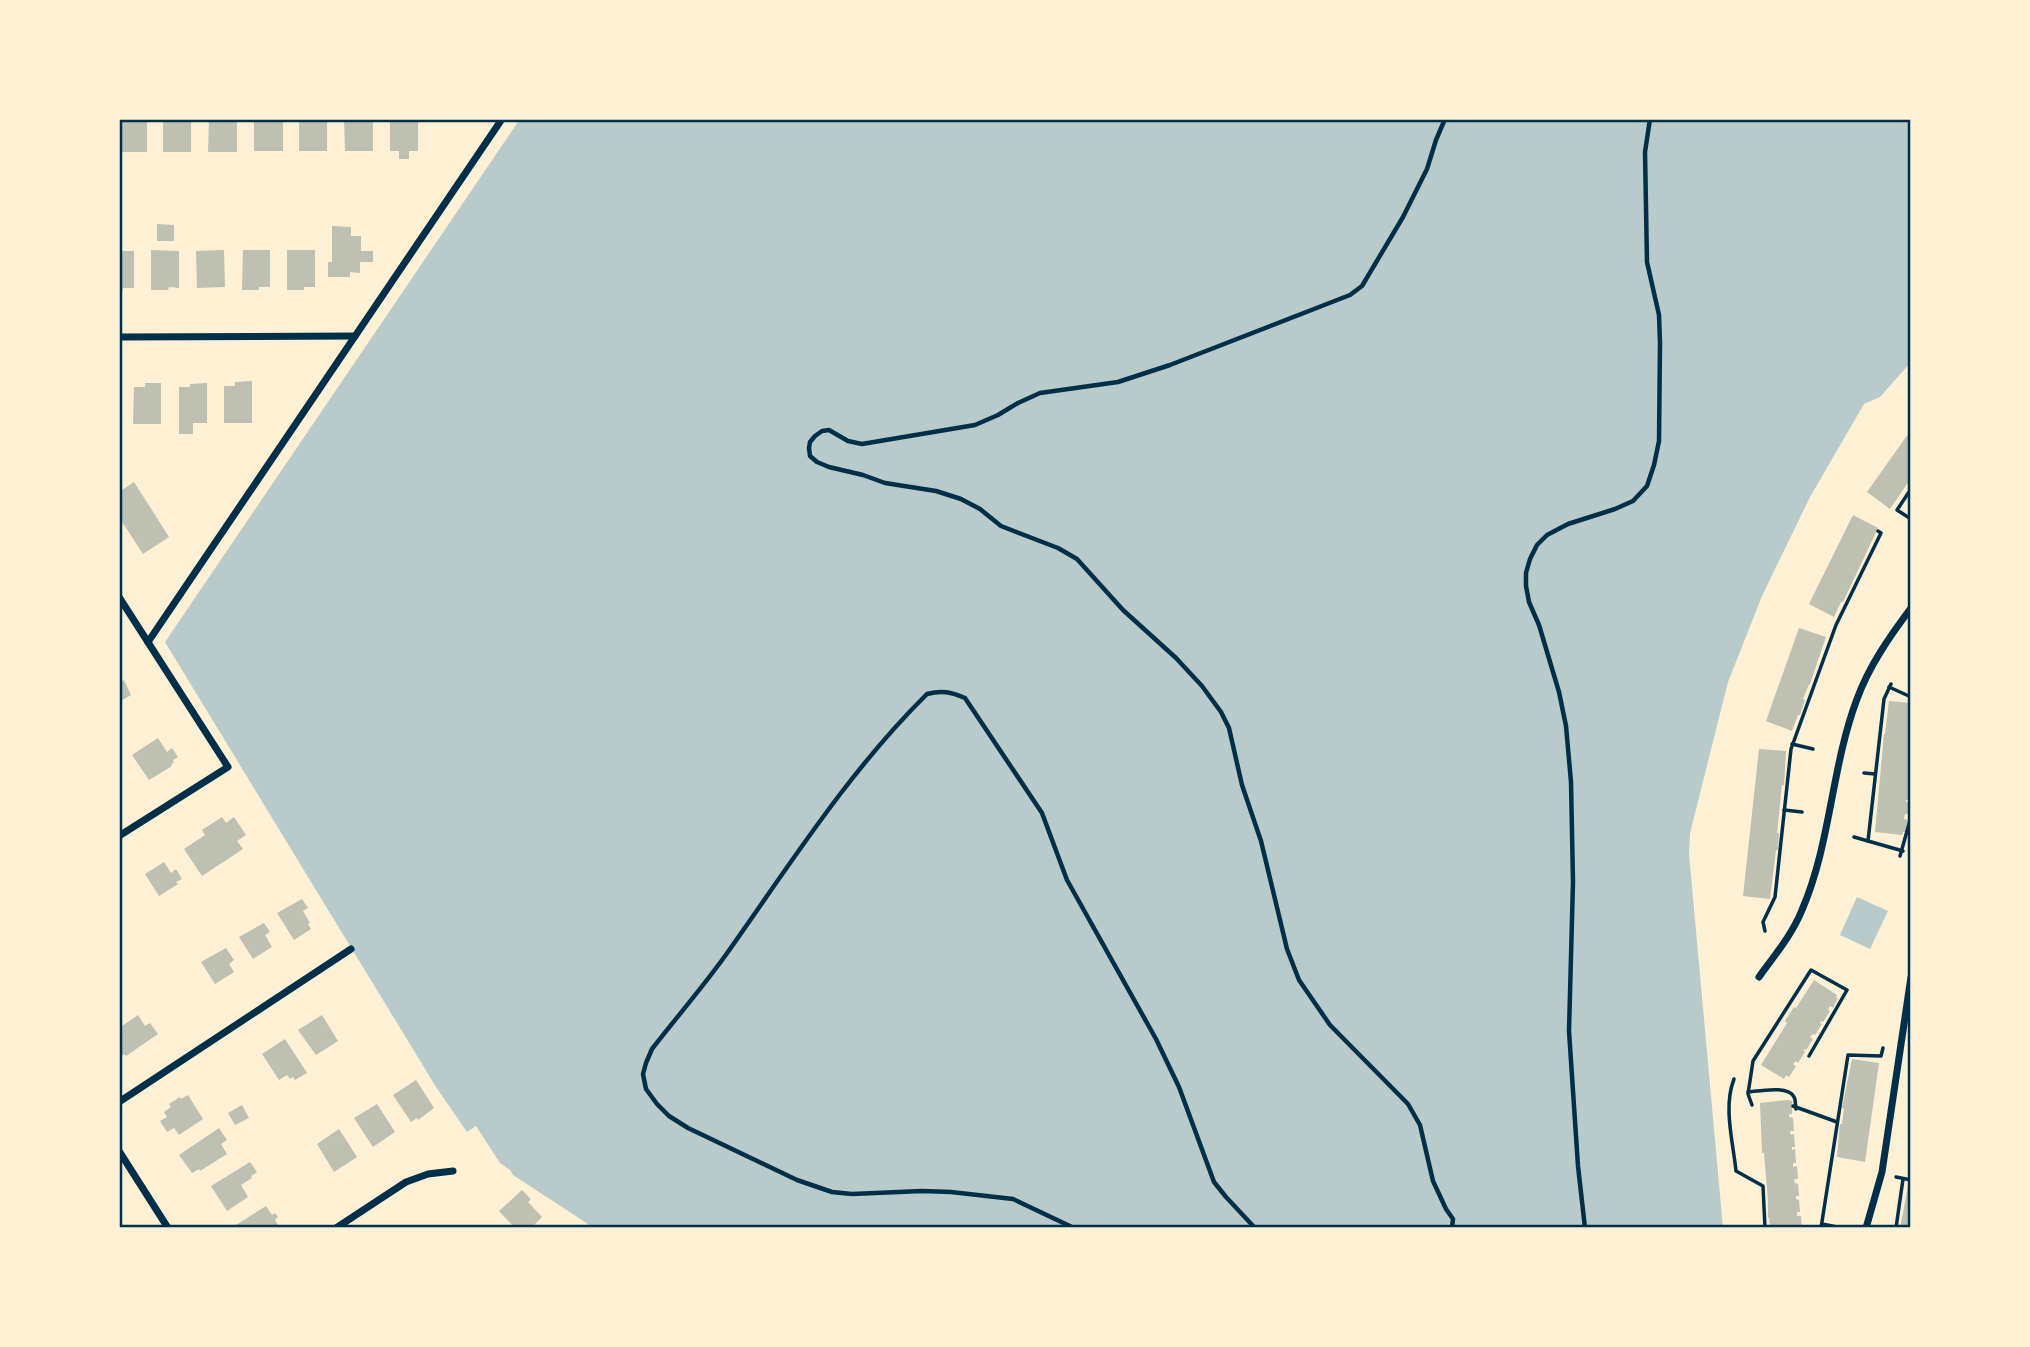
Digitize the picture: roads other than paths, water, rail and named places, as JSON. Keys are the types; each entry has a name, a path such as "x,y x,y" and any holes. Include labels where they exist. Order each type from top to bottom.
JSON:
{"street":[{"path":"148,642 502,119"},
{"path":"119,337 355,336"},
{"path":"119,597 228,767 119,836"},
{"path":"1759,977 1782,946 1801,913 1811,887 1822,851 1843,743 1857,698 1891,634 1911,608"},
{"path":"119,1102 351,950"},
{"path":"1866,1228 1882,1172 1911,977"},
{"path":"119,1152 169,1228"},
{"path":"335,1228 406,1182 428,1174 453,1171"}],"lane":[{"path":"1446,119 1427,169 1403,217 1362,286 1350,295 1170,365 1118,382 1040,393 975,425 862,444 848,441 829,430 822,431 810,442 808,448 810,456 817,463 885,483 936,491 961,499 980,509 1001,526 1058,548 1077,559 1123,610 1176,658 1202,686 1229,728 1242,785 1261,841 1287,949 1299,980 1330,1025 1408,1104 1420,1125 1433,1181 1453,1219 1452,1228"},
{"path":"1586,1228 1578,1166 1569,1031 1573,882 1571,782 1567,737 1559,692 1530,602 1526,573 1537,545 1547,535 1568,524 1633,501 1647,486 1654,465 1659,441 1660,343 1659,315 1647,262 1645,152 1650,119"},
{"path":"1074,1228 1013,1199 922,1191 852,1194 832,1192 797,1180 688,1128 668,1115 646,1089 643,1074 652,1049 723,959 812,832 869,757 927,694 954,693 965,698 1042,813 1067,880 1156,1039 1179,1087 1214,1182 1255,1228"}]}
